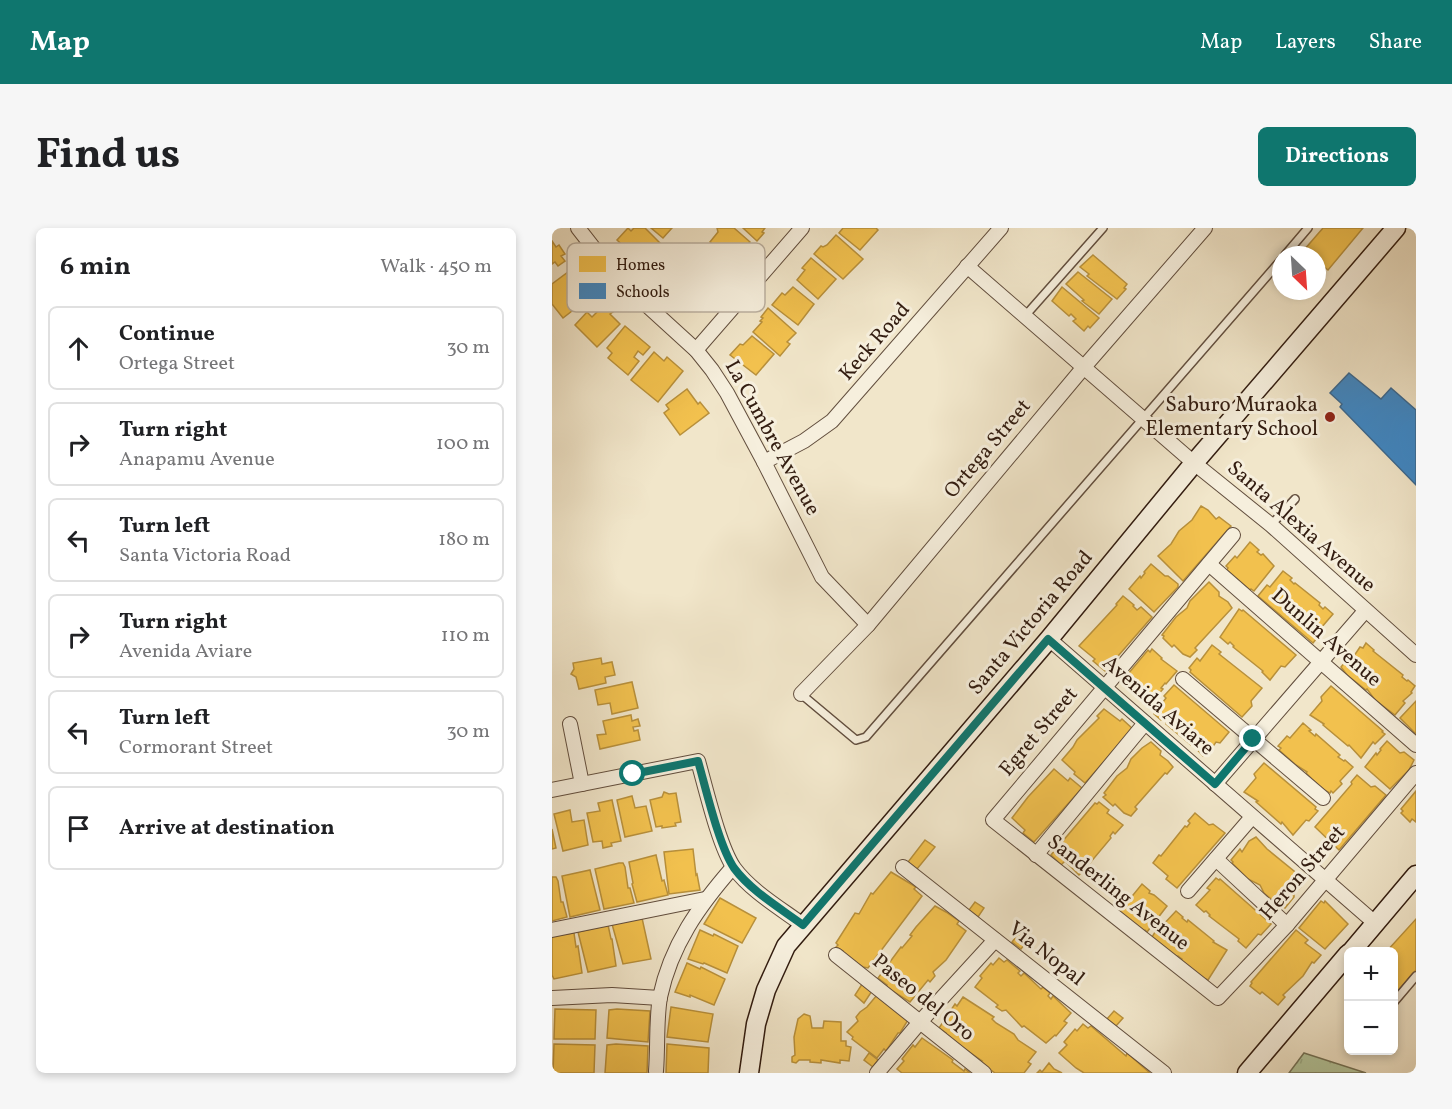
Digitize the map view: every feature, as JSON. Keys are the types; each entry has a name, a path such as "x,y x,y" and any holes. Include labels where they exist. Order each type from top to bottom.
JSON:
{"street":[{"name":"La Cumbre Avenue","path":"578,228 590,243"},
{"path":"765,270 801,228"},
{"name":"Keck Road","path":"764,462 804,441 832,422 1001,228"},
{"name":"Ortega Street","path":"801,694 868,625 1084,367 1205,228"},
{"name":"Santa Victoria Road","path":"749,1073 756,1024 766,990 786,946 1396,228"},
{"name":"Santa Alexia Avenue","path":"967,266 1194,463 1271,525 1416,655"},
{"name":"La Cumbre Avenue","path":"654,312 696,350 712,370 764,462 822,577 868,625"},
{"path":"696,350 729,312"},
{"name":"Egret Street","path":"993,820 1233,535"},
{"name":"Dunlin Avenue","path":"1209,564 1416,745"},
{"path":"1215,784 1365,611"},
{"name":"Avenida Aviare","path":"1048,639 1375,923"},
{"path":"1183,679 1323,798"},
{"path":"1036,855 1145,723"},
{"path":"570,724 582,784"},
{"path":"552,790 698,761 733,867 756,889 803,925"},
{"name":"Heron Street","path":"1218,998 1287,925 1416,773"},
{"path":"1188,891 1252,817"},
{"name":"Sanderling Avenue","path":"993,820 1218,998"},
{"path":"1215,859 1287,925"},
{"path":"656,1071 660,998 670,967 685,930 705,899 733,867"},
{"name":"Via Nopal","path":"903,867 1164,1073"},
{"path":"1354,947 1416,875"},
{"path":"552,930 705,899"},
{"path":"877,1073 995,940"},
{"name":"Paseo del Oro","path":"836,955 984,1073"},
{"path":"1246,1073 1344,959"},
{"path":"552,998 612,995 660,998"}],"lane":[{"path":"1025,317 1102,228"},
{"path":"1293,246 1308,228"},
{"path":"801,694 856,740 866,737 1272,270"},
{"path":"1271,525 1294,499"},
{"path":"1395,1001 1416,976"}],"green space":[{"path":"1304,1053 1366,1073 1289,1073"}],"building: Homes":[{"path":"628,228 631,231 634,228 645,228 660,243 620,243 617,240"},
{"path":"651,228 672,228 663,238"},
{"path":"717,228 734,228 750,242 711,243 718,232"},
{"path":"743,228 765,228 757,241"},
{"path":"843,228 876,228 878,230 860,250 839,233"},
{"path":"1323,228 1363,228 1328,270 1326,268 1326,246 1307,246"},
{"path":"836,235 863,259 843,279 814,254"},
{"path":"552,241 556,247 559,245 565,254 561,256 565,261 558,266 555,262 552,264"},
{"path":"1093,255 1127,284 1124,288 1126,289 1117,299 1087,276 1089,274 1080,267"},
{"path":"811,258 836,279 818,299 797,280 805,270 802,268"},
{"path":"1078,272 1112,299 1099,314 1082,301 1084,300 1066,284"},
{"path":"567,273 567,312 571,312 563,318 552,304 552,284"},
{"path":"793,287 814,304 798,325 772,305 782,293 785,295"},
{"path":"1062,287 1099,318 1090,328 1088,326 1084,331 1073,321 1076,319 1071,314 1069,316 1052,301"},
{"path":"768,308 796,333 787,342 790,344 780,356 753,332 762,322 761,317"},
{"path":"587,312 592,317 597,312 613,312 610,314 620,324 597,347 575,325"},
{"path":"625,326 650,347 643,355 638,351 634,357 639,361 628,375 608,358 612,353 607,348"},
{"path":"752,336 774,354 756,375 730,355"},
{"path":"654,352 664,361 667,357 683,371 658,402 631,380"},
{"path":"687,389 698,404 700,402 709,413 680,435 664,413 669,409 666,405"},
{"path":"1201,506 1216,519 1219,517 1231,526 1183,581 1158,556 1171,544 1179,531 1192,520"},
{"path":"1250,542 1259,550 1257,552 1263,554 1274,566 1254,591 1227,570 1226,566 1235,556 1237,558"},
{"path":"1151,564 1178,584 1178,587 1154,612 1129,589"},
{"path":"1283,571 1292,578 1290,580 1294,584 1320,603 1323,609 1325,607 1333,614 1321,628 1322,632 1313,643 1258,596 1267,585 1270,587"},
{"path":"1209,582 1232,608 1195,648 1197,650 1190,657 1174,645 1172,647 1162,635"},
{"path":"1123,596 1137,610 1141,607 1152,617 1105,671 1079,646"},
{"path":"1239,609 1296,655 1285,667 1281,666 1270,680 1230,642 1228,644 1220,637"},
{"path":"1366,643 1403,675 1402,677 1415,686 1395,715 1375,700 1367,689 1347,675 1341,667"},
{"path":"1212,645 1221,652 1219,654 1262,688 1251,701 1252,706 1242,717 1190,672 1189,668 1197,658 1200,661"},
{"path":"1152,649 1177,671 1156,697 1128,678 1130,676 1128,674 1148,650 1150,652"},
{"path":"601,658 602,664 612,662 615,675 605,677 606,683 579,689 576,677 571,674 574,669 573,663"},
{"path":"632,682 638,708 612,714 610,703 598,705 595,690"},
{"path":"1174,685 1229,732 1220,743 1216,742 1203,756 1192,744 1154,714 1166,698 1164,696"},
{"path":"1331,686 1385,734 1375,744 1373,742 1361,758 1349,745 1310,715"},
{"path":"1416,701 1416,734 1400,718"},
{"path":"1104,709 1120,721 1122,719 1133,729 1085,783 1062,760 1077,740 1099,718 1097,716"},
{"path":"631,715 632,721 638,719 640,726 633,727 634,731 638,730 640,740 600,749 597,735 606,734 603,721"},
{"path":"1303,723 1311,730 1309,731 1315,736 1316,734 1340,755 1338,757 1353,767 1333,793 1324,790 1307,772 1279,750 1281,748 1278,746 1287,736 1290,738"},
{"path":"1387,741 1400,753 1404,752 1414,760 1409,770 1390,789 1365,767"},
{"path":"1151,742 1161,751 1160,755 1173,767 1135,807 1137,809 1131,816 1115,804 1113,806 1103,797 1106,795 1104,793 1117,776 1127,768 1131,759"},
{"path":"1264,763 1318,811 1309,821 1306,820 1293,835 1282,822 1281,824 1256,802 1258,801 1244,792 1256,778 1254,774"},
{"path":"1054,769 1068,781 1070,778 1082,788 1034,842 1023,833 1025,830 1012,818"},
{"path":"1357,775 1371,787 1375,786 1386,795 1339,850 1315,827"},
{"path":"1416,791 1416,822 1412,819 1410,822 1401,813 1403,811 1401,809"},
{"path":"664,792 676,793 681,822 675,823 676,826 662,828 662,826 656,827 650,800 662,797"},
{"path":"632,796 635,808 646,806 652,831 625,837 617,800"},
{"path":"612,800 621,841 603,848 602,841 593,842 587,813 600,811 598,803"},
{"path":"1099,802 1109,810 1107,813 1123,825 1115,834 1113,832 1111,838 1079,875 1065,861 1061,865 1051,855 1095,803"},
{"path":"570,810 572,822 584,820 588,845 563,851 554,814"},
{"path":"1195,813 1209,825 1213,824 1225,833 1177,888 1166,879 1168,876 1153,863 1185,826 1187,827 1190,823 1188,821"},
{"path":"552,829 556,848 552,849"},
{"path":"1256,837 1305,880 1285,908 1264,893 1260,885 1248,879 1232,863 1231,860 1240,849 1242,852 1249,841"},
{"path":"925,840 935,847 917,869 908,862"},
{"path":"693,849 700,890 669,894 664,852"},
{"path":"656,855 668,895 637,902 629,862"},
{"path":"623,863 625,867 628,888 630,888 634,903 604,909 595,869"},
{"path":"590,870 600,910 570,917 562,876"},
{"path":"891,872 916,887 914,889 922,896 868,968 863,967 841,954 843,951 836,947 838,945 836,943 855,913 859,914 871,893 873,894"},
{"path":"552,877 556,877 558,881 561,902 563,902 567,917 552,921"},
{"path":"1216,878 1271,924 1246,948 1238,941 1239,939 1196,905 1210,890 1207,888"},
{"path":"1142,884 1150,891 1149,893 1167,906 1147,932 1118,909"},
{"path":"720,898 756,918 742,943 704,924"},
{"path":"1321,901 1324,903 1325,901 1348,924 1325,949 1299,928"},
{"path":"975,902 984,908 978,917 969,910"},
{"path":"935,906 959,921 957,924 966,931 946,960 933,972 935,976 930,982 928,980 910,1002 886,987 887,985 878,978 912,936 910,935 916,927"},
{"path":"1176,911 1213,942 1227,950 1208,980 1199,976 1182,959 1152,937 1160,924 1162,926"},
{"path":"642,918 651,959 623,964 612,924"},
{"path":"1416,919 1416,970 1398,991 1398,947 1391,947"},
{"path":"608,925 616,966 588,972 578,932"},
{"path":"700,930 738,946 727,973 688,959"},
{"path":"1296,930 1308,940 1305,943 1321,955 1283,995 1285,997 1278,1005 1250,986"},
{"path":"574,933 582,973 554,979 552,975 552,936"},
{"path":"1019,933 1028,940 1021,949 1012,942"},
{"path":"999,958 1004,962 1007,960 1020,971 1018,973 1021,976 1024,973 1041,989 1043,987 1050,993 1048,996 1051,999 1053,996 1071,1013 1064,1021 1067,1023 1056,1036 1046,1043 1024,1026 1022,1027 1006,1010 1002,1011 996,1007 998,1005 975,987 982,978 980,976 991,963 993,965"},
{"path":"687,963 725,979 714,1005 690,995 690,997 675,992"},
{"path":"864,981 874,988 864,1003 855,995"},
{"path":"877,995 908,1020 886,1051 884,1049 877,1058 852,1039 853,1037 847,1032 858,1021 856,1017 860,1012"},
{"path":"963,997 994,1017 992,1019 996,1023 1036,1052 1028,1062 1031,1064 1024,1073 995,1073 939,1028 955,1004 957,1006"},
{"path":"671,1007 713,1014 708,1042 667,1037"},
{"path":"555,1009 596,1010 595,1039 554,1039"},
{"path":"609,1010 650,1011 648,1042 607,1038"},
{"path":"1114,1011 1123,1018 1116,1026 1107,1019"},
{"path":"804,1014 810,1016 812,1028 823,1028 824,1021 841,1022 841,1041 846,1041 846,1046 851,1047 849,1061 840,1060 840,1063 821,1060 821,1063 799,1060 796,1063 792,1062 792,1057 795,1055 794,1037 798,1019"},
{"path":"1083,1024 1088,1028 1091,1026 1150,1073 1084,1073 1076,1068 1059,1053 1067,1045 1064,1042 1075,1029 1077,1031"},
{"path":"922,1038 953,1060 952,1062 964,1071 965,1069 970,1073 902,1073 897,1069 904,1061 902,1059"},
{"path":"554,1044 595,1045 594,1073 553,1073"},
{"path":"667,1044 709,1048 708,1073 666,1073"},
{"path":"607,1045 648,1046 647,1073 605,1073"},
{"path":"869,1053 878,1060 873,1067 864,1060"},
{"path":"1049,1063 1062,1073 1037,1073 1040,1070 1042,1072"}],"building: Schools":[{"path":"1349,373 1381,399 1391,388 1416,410 1416,485 1340,407 1342,404 1330,393"}],"place":[{"name":"Saburo Muraoka Elementary School","path":"1330,417"}],"route":[{"path":"633,774 698,761 733,867 756,889 803,925 1048,639 1215,784 1253,739"}]}
